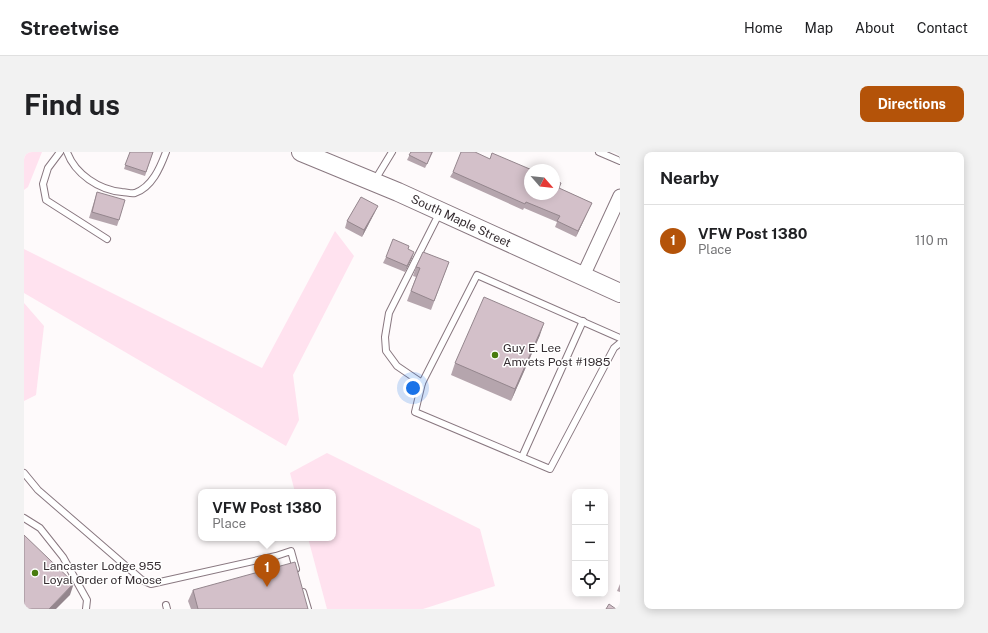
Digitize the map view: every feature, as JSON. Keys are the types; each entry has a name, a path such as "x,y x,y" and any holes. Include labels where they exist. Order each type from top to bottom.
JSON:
{"street":[{"name":"South Maple Street","path":"301,152 441,211 620,293"},
{"path":"583,276 620,196"}],"lane":[{"path":"60,152 48,168 42,184 46,200 107,239"},
{"path":"67,152 70,160 91,182 115,191 134,193 150,183 160,168 166,152"},
{"path":"375,182 392,152"},
{"path":"598,152 620,161"},
{"path":"422,383 397,366 386,351 385,336 389,313 441,211"},
{"path":"620,338 477,274 422,383 415,412 550,469 614,348 620,343"},
{"path":"522,457 583,321"},
{"path":"24,473 38,490 142,580 151,584 276,556 291,551 298,573"},
{"path":"24,518 40,528 63,557 87,600 86,609"},
{"path":"302,587 308,609"}],"shaded area":[{"path":"24,152 42,152 28,187 24,190"},
{"path":"335,231 354,256 293,375 299,420 286,446 24,293 24,249 262,368"},
{"path":"24,303 44,326 36,395 24,401"},
{"path":"327,453 480,529 495,586 423,609 327,609 309,541 336,541 336,489 294,489 290,473"}],"building":[{"path":"130,152 153,152 146,172 125,165"},
{"path":"411,152 432,152 427,164 409,155"},
{"path":"461,152 475,152 490,159 492,153 524,167 524,200 560,200 560,188 592,203 578,231 557,221 560,216 526,202 525,204 453,172"},
{"path":"97,192 125,200 119,220 92,212"},
{"path":"361,197 378,206 364,230 347,221"},
{"path":"393,239 409,246 408,249 414,252 407,266 386,257"},
{"path":"423,252 449,262 434,301 411,291 420,268 416,267"},
{"name":"Guy E. Lee Amvets Post #1985","path":"484,297 544,323 515,389 455,363"},
{"name":"Lancaster Lodge 955 Loyal Order of Moose","path":"24,535 74,583 49,609 24,609"},
{"path":"295,562 308,609 198,609 193,590"},
{"path":"609,604 616,609 606,609"}],"place":[{"name":"Guy E. Lee Amvets Post #1985","path":"495,355"},
{"name":"Lancaster Lodge 955 Loyal Order of Moose","path":"35,573"},
{"name":"VFW Post 1380","path":"267,587"}]}
